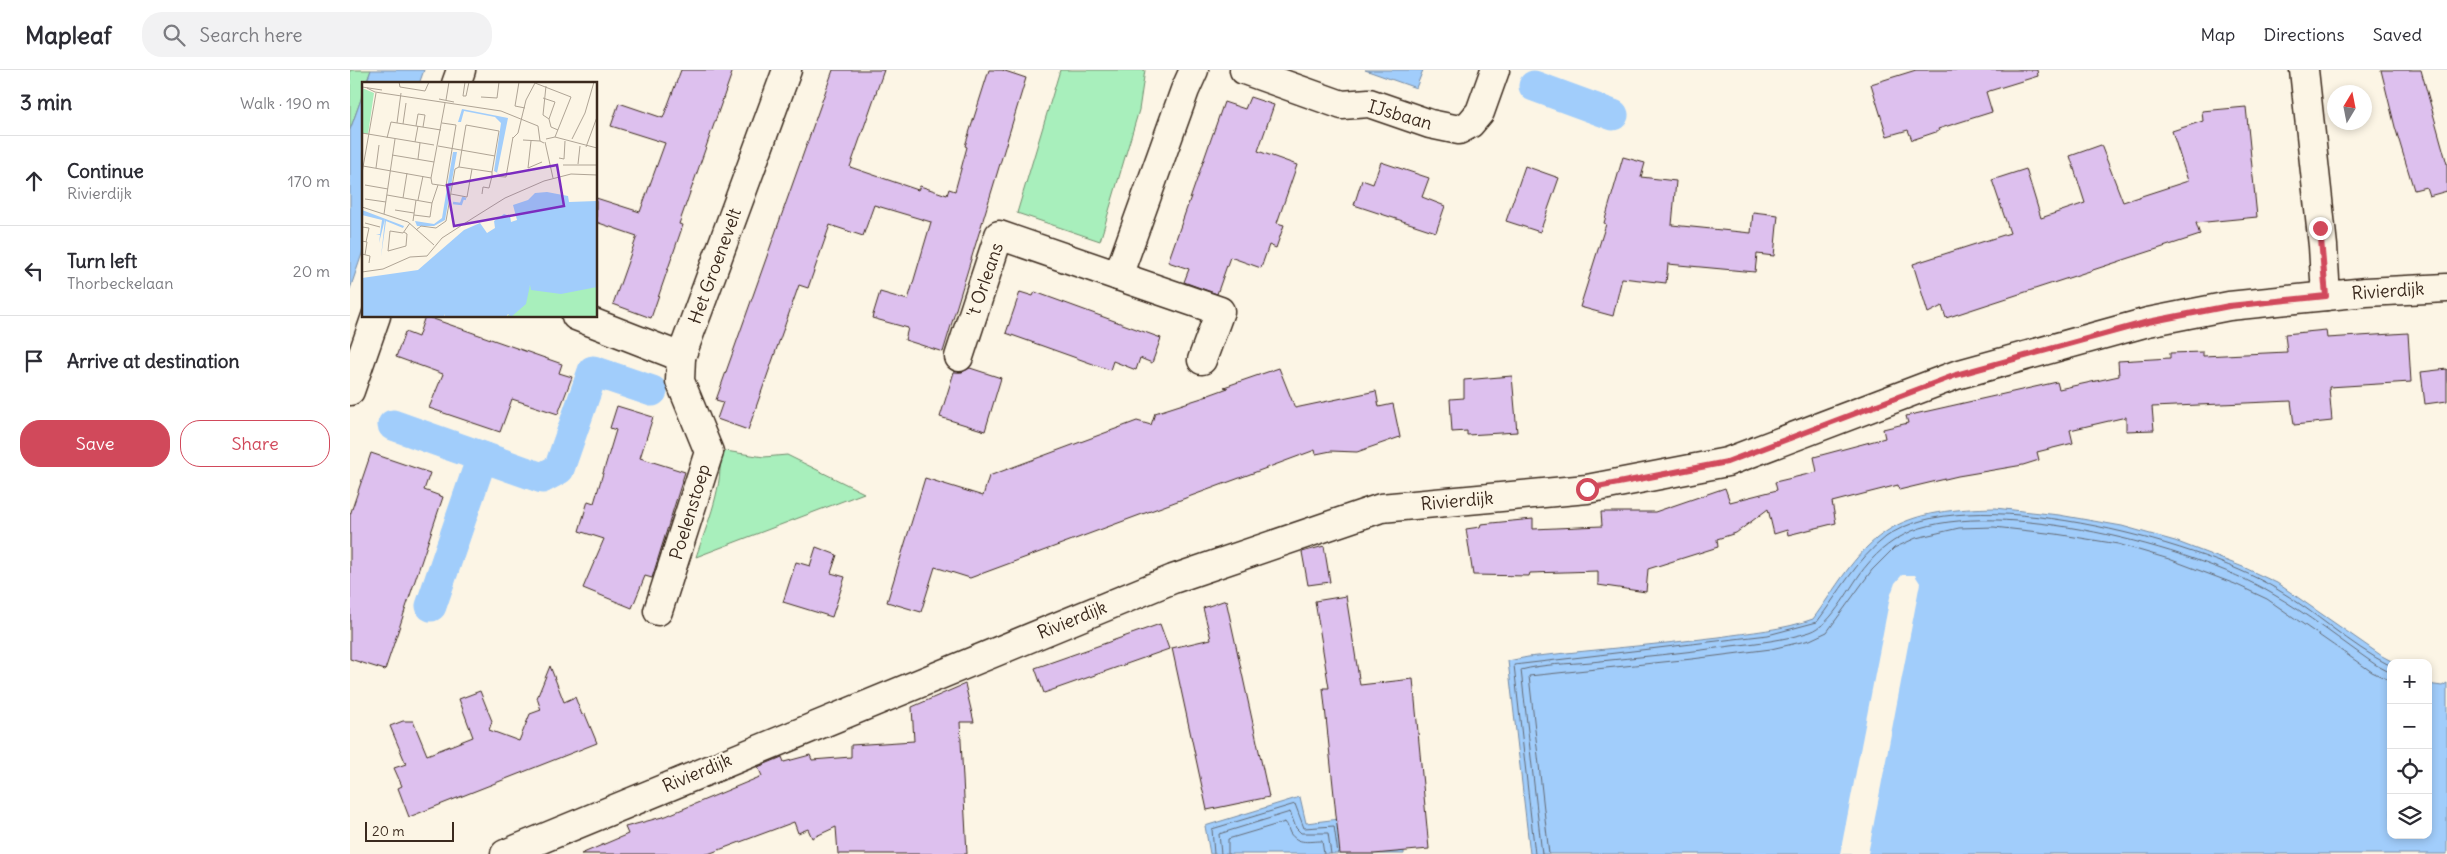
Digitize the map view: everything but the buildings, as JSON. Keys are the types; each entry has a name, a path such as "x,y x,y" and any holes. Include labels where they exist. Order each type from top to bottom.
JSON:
{"street":[{"path":"457,82 461,70"},
{"name":"Het Groenevelt","path":"681,357 787,70"},
{"path":"1118,276 1185,90 1194,70"},
{"name":"IJsbaan","path":"1244,70 1342,105 1369,103 1430,124 1459,130 1470,124 1480,112 1495,70"},
{"path":"2304,70 2323,246 2326,296"},
{"name":"'t Orleans","path":"959,358 1000,235 1220,311 1202,360"},
{"name":"Rivierdijk","path":"505,854 1173,579 1380,508 1587,489 1727,462 1956,375 2148,322 2229,306 2326,296 2447,288"},
{"path":"350,391 375,318"},
{"path":"581,318 681,357"},
{"name":"Poelenstoep","path":"658,610 708,452 680,381 681,357"}],"green space":[{"path":"350,70 371,70 367,82 362,82 362,97 350,130"},
{"path":"1060,70 1145,70 1139,110 1100,241 1017,213"},
{"path":"719,450 764,457 787,455 864,493 696,557 714,504 719,476"}],"water":[{"path":"371,70 424,70 420,82 367,82"},
{"path":"1365,70 1423,70 1416,88"},
{"path":"362,97 362,254 350,289 350,130"},
{"path":"1995,508 2059,515 2122,526 2175,541 2243,567 2277,583 2388,659 2387,839 2432,839 2432,685 2442,686 2447,683 2447,854 1530,854 1508,661 1528,657 1719,637 1802,623 1813,619 1863,551 1884,533 1909,520 1937,513"},
{"path":"1300,797 1306,823 1339,819 1404,850 1404,854 1210,854 1205,826"}],"pier":[{"path":"1902,575 1915,575 1920,583 1868,854 1840,854 1890,597 1895,583"}],"waterway":[{"path":"1534,86 1613,115"},
{"path":"393,425 542,478 559,469 593,371 652,391"},
{"path":"431,606 482,457"}],"route":[{"path":"1587,489 1727,462 1956,375 2148,322 2229,306 2326,296 2320,228"}]}
